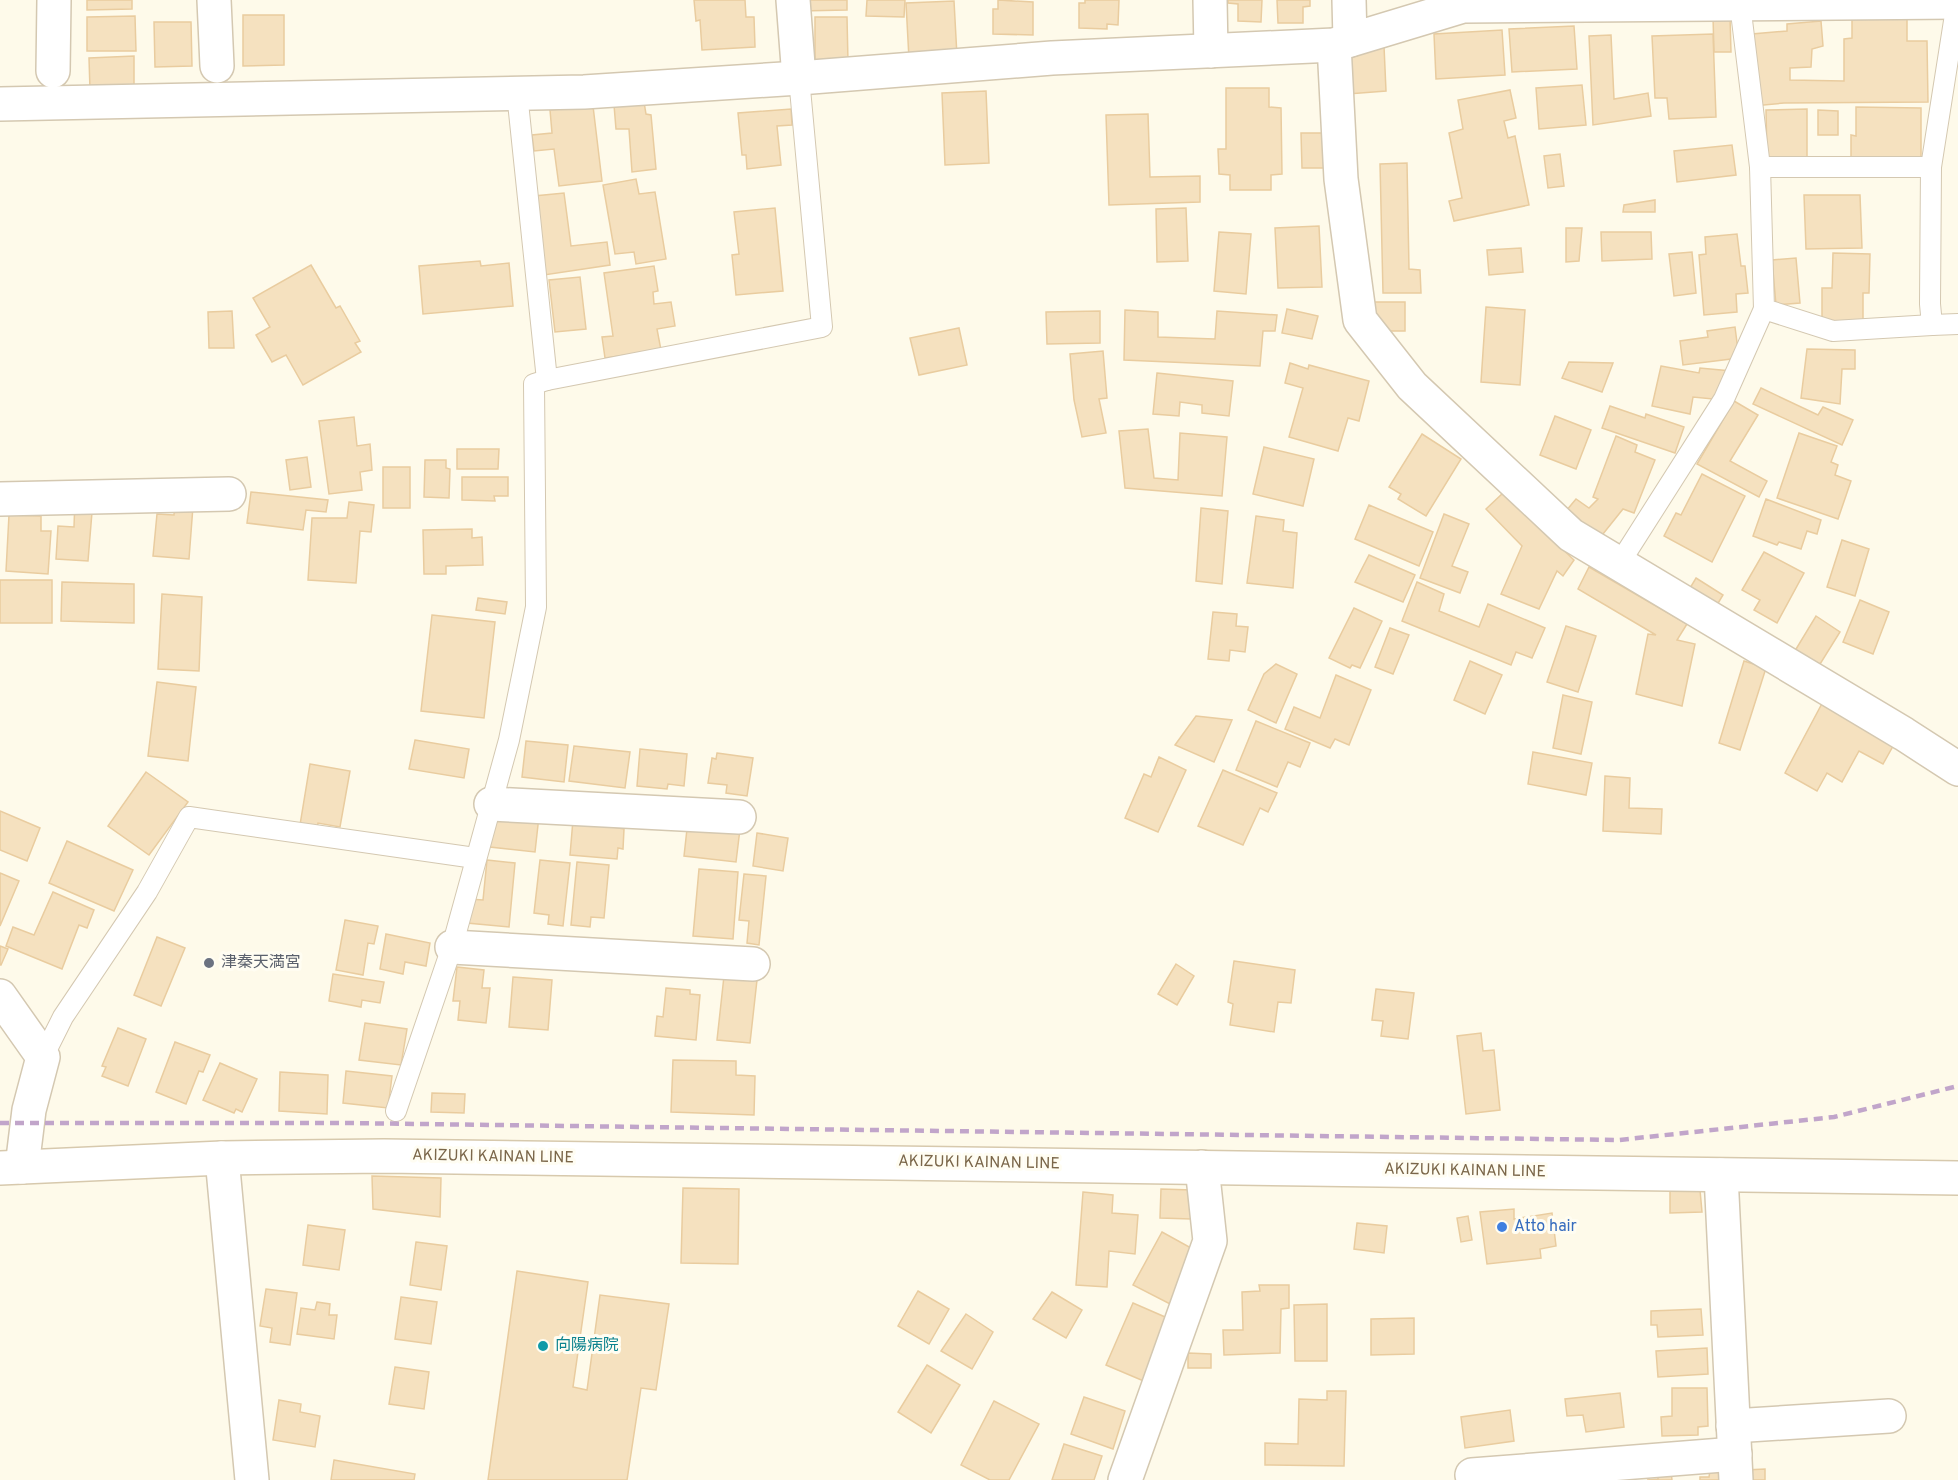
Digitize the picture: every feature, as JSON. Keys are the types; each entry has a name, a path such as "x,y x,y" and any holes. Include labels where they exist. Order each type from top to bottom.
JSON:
{"street":[{"path":"53,71 54,0"},
{"path":"214,0 217,66"},
{"path":"793,0 799,78"},
{"path":"1210,0 1211,51"},
{"path":"1349,0 1342,43 1341,179 1360,320 1412,386 1570,535 1904,734 1958,769"},
{"path":"0,104 584,92 1052,58 1342,43 1463,6 1501,3 1957,2"},
{"path":"0,500 229,494"},
{"path":"491,804 739,817"},
{"path":"452,947 753,964"},
{"path":"0,996 43,1057 11,1167"},
{"name":"AKIZUKI KAINAN LINE","path":"11,1167 222,1158 430,1156 1958,1178"},
{"path":"222,1158 252,1480"},
{"path":"1125,1480 1210,1241 1202,1167"},
{"path":"1721,1175 1735,1454"},
{"path":"1472,1475 1735,1454 1889,1416"}],"lane":[{"path":"1932,325 1930,304 1931,167 1957,2"},
{"path":"1619,564 1724,399 1764,309 1760,167 1740,4"},
{"path":"396,1111 452,947 509,740 537,607 534,384 822,327 799,78"},
{"path":"517,93 547,380"},
{"path":"1760,167 1931,167"},
{"path":"1764,309 1833,331 1958,324"},
{"path":"43,1057 63,1017 147,892 189,817 475,858"}],"building":[{"path":"87,0 132,0 132,9 87,10"},
{"path":"694,0 745,0 746,17 754,17 755,47 702,50 700,20 696,21"},
{"path":"800,0 847,0 847,10 800,11"},
{"path":"867,0 905,0 904,17 866,16"},
{"path":"998,0 1033,2 1033,35 993,34 993,9 998,9"},
{"path":"1085,0 1119,0 1118,25 1107,24 1107,29 1079,28 1079,3 1085,3"},
{"path":"1228,0 1262,0 1261,22 1238,21 1238,4 1228,3"},
{"path":"1277,0 1310,0 1310,6 1303,7 1303,23 1278,23"},
{"path":"954,1 957,56 909,59 906,3"},
{"path":"243,15 284,15 284,65 243,66"},
{"path":"135,16 136,51 87,51 87,17"},
{"path":"1852,16 1907,17 1907,41 1927,41 1928,102 1784,103 1753,106 1752,34 1787,31 1787,24 1821,21 1823,46 1812,49 1811,67 1790,68 1790,80 1844,81 1844,39 1852,38"},
{"path":"815,17 847,17 848,62 815,62"},
{"path":"1713,17 1730,17 1731,52 1714,52"},
{"path":"154,22 191,22 192,66 155,67"},
{"path":"1574,26 1577,69 1512,72 1509,29"},
{"path":"1502,30 1505,75 1436,79 1434,34"},
{"path":"1713,34 1716,117 1669,119 1667,98 1655,98 1652,36"},
{"path":"1611,35 1614,99 1648,93 1651,116 1593,125 1589,36"},
{"path":"1384,46 1386,91 1348,94 1347,54"},
{"path":"134,56 134,89 90,90 89,58"},
{"path":"1582,85 1586,125 1539,129 1536,88"},
{"path":"1226,88 1269,88 1269,107 1281,108 1282,174 1271,175 1271,190 1230,190 1230,175 1219,174 1218,149 1226,149"},
{"path":"1510,90 1516,118 1504,121 1508,138 1515,136 1529,205 1454,221 1449,201 1462,198 1449,133 1463,129 1458,100"},
{"path":"986,91 989,163 945,165 942,93"},
{"path":"644,102 646,114 651,115 656,169 632,172 629,129 616,129 614,105"},
{"path":"593,106 602,181 559,186 554,149 534,151 532,135 552,133 550,110"},
{"path":"1856,107 1921,108 1921,158 1851,159 1851,135 1856,136"},
{"path":"791,109 792,125 777,126 781,165 747,169 746,155 742,155 738,113"},
{"path":"1807,109 1807,160 1767,160 1766,110"},
{"path":"1818,110 1838,111 1838,135 1818,135"},
{"path":"1148,114 1150,177 1200,176 1200,202 1109,205 1106,115"},
{"path":"1301,133 1325,133 1326,168 1302,168"},
{"path":"1732,145 1736,175 1677,182 1674,151"},
{"path":"1560,154 1564,186 1548,188 1544,156"},
{"path":"1407,163 1409,269 1420,270 1421,293 1383,293 1380,164"},
{"path":"636,179 639,194 655,192 666,259 636,264 634,252 615,254 603,185"},
{"path":"564,193 571,246 607,242 610,265 544,275 534,196"},
{"path":"1804,195 1860,195 1862,248 1806,249"},
{"path":"1655,200 1655,212 1623,212 1624,205"},
{"path":"775,208 783,291 736,295 732,255 739,254 734,212"},
{"path":"1186,208 1188,261 1157,262 1156,209"},
{"path":"1319,226 1322,287 1278,288 1275,228"},
{"path":"1566,228 1582,228 1579,261 1566,262"},
{"path":"1219,232 1251,234 1246,294 1214,291"},
{"path":"1601,232 1651,232 1652,259 1602,261"},
{"path":"1737,234 1741,266 1745,266 1748,293 1736,294 1737,312 1704,315 1699,255 1706,254 1705,237"},
{"path":"1521,248 1523,272 1489,275 1487,250"},
{"path":"1692,252 1696,293 1674,296 1669,254"},
{"path":"1833,253 1870,254 1869,293 1863,293 1863,321 1822,322 1822,288 1832,288"},
{"path":"1796,258 1800,303 1776,305 1772,260"},
{"path":"480,261 481,266 509,263 513,306 423,314 419,266"},
{"path":"311,265 336,308 340,306 360,341 355,343 361,352 303,385 286,355 272,362 256,335 270,327 253,298"},
{"path":"654,266 658,291 653,292 654,304 671,302 675,326 657,329 661,350 605,358 602,337 613,336 604,273"},
{"path":"580,277 586,329 555,332 549,280"},
{"path":"1361,302 1405,302 1405,331 1362,331"},
{"path":"1486,307 1525,310 1520,385 1481,382"},
{"path":"1287,309 1318,316 1312,339 1282,333"},
{"path":"1125,310 1158,312 1158,337 1215,339 1217,311 1277,315 1275,331 1263,331 1260,366 1124,360"},
{"path":"232,311 234,348 209,348 208,312"},
{"path":"1100,311 1100,343 1047,344 1046,312"},
{"path":"1735,327 1739,358 1683,365 1680,341 1708,337 1707,331"},
{"path":"959,328 967,365 919,375 910,338"},
{"path":"1807,349 1855,350 1855,369 1842,369 1840,404 1801,398"},
{"path":"1103,351 1107,398 1099,399 1106,433 1082,437 1074,400 1070,354"},
{"path":"1569,362 1613,363 1602,392 1562,378"},
{"path":"1290,363 1308,369 1309,365 1369,381 1359,421 1348,418 1338,451 1289,437 1303,388 1285,383"},
{"path":"1661,366 1699,373 1700,368 1731,371 1713,399 1693,397 1690,414 1652,406"},
{"path":"1157,373 1233,381 1229,416 1202,413 1202,405 1180,402 1179,416 1153,414"},
{"path":"1761,388 1818,415 1823,407 1853,420 1842,445 1753,404"},
{"path":"1734,401 1758,415 1730,461 1767,481 1759,497 1697,464"},
{"path":"1610,406 1645,418 1646,414 1684,427 1675,453 1602,428"},
{"path":"1555,416 1591,430 1576,469 1540,455"},
{"path":"354,417 357,446 370,444 372,470 360,472 362,490 329,494 319,421"},
{"path":"1148,429 1154,478 1178,480 1180,433 1227,437 1222,496 1125,488 1119,431"},
{"path":"1799,433 1837,446 1831,462 1838,465 1835,475 1851,481 1838,519 1777,498"},
{"path":"1422,434 1461,459 1426,516 1398,499 1401,494 1389,487"},
{"path":"1616,436 1637,445 1635,452 1655,460 1634,513 1623,509 1595,544 1561,517 1576,499 1589,508 1598,499 1593,497"},
{"path":"1264,447 1314,459 1303,506 1253,494"},
{"path":"457,449 499,449 498,469 457,469"},
{"path":"307,457 311,487 290,490 286,460"},
{"path":"425,460 446,460 446,468 450,469 449,498 424,497"},
{"path":"383,467 410,467 410,508 383,508"},
{"path":"1702,474 1745,496 1712,562 1664,536 1676,513 1681,515"},
{"path":"462,477 508,477 508,496 494,496 495,501 462,500"},
{"path":"176,491 194,493 189,559 153,556 157,514 174,515"},
{"path":"251,492 328,500 326,512 306,510 303,530 247,523"},
{"path":"1503,493 1574,560 1563,576 1557,571 1539,609 1501,594 1522,546 1486,509"},
{"path":"75,499 93,500 88,561 56,559 58,526 74,527"},
{"path":"1766,499 1821,520 1817,534 1807,531 1801,549 1779,542 1777,545 1753,536"},
{"path":"349,502 374,505 371,532 360,531 356,583 308,580 312,518 347,518"},
{"path":"1369,505 1433,532 1419,566 1355,539"},
{"path":"1201,508 1228,511 1222,584 1196,581"},
{"path":"1444,514 1469,524 1452,566 1468,572 1460,593 1420,578"},
{"path":"9,515 41,516 41,531 51,531 48,574 6,571"},
{"path":"1256,516 1284,520 1283,531 1297,533 1293,588 1247,583"},
{"path":"472,529 472,538 482,537 483,565 446,566 446,574 424,574 423,530"},
{"path":"1842,540 1869,549 1855,596 1827,587"},
{"path":"1764,552 1804,573 1777,623 1754,610 1760,600 1742,590"},
{"path":"1369,555 1415,575 1403,602 1355,582"},
{"path":"1589,567 1687,624 1677,640 1695,644 1682,706 1636,694 1648,634 1656,635 1578,589"},
{"path":"1696,578 1723,595 1711,615 1684,598"},
{"path":"0,580 52,580 52,623 0,623"},
{"path":"62,582 134,584 134,623 61,621"},
{"path":"1417,582 1444,594 1439,611 1479,627 1488,604 1545,628 1532,658 1516,652 1511,665 1402,621"},
{"path":"162,594 202,597 199,671 158,669"},
{"path":"478,598 507,602 505,614 476,610"},
{"path":"1860,600 1889,612 1873,654 1843,642"},
{"path":"1354,608 1382,621 1360,668 1352,665 1350,668 1329,658"},
{"path":"1213,612 1237,614 1236,626 1248,627 1245,652 1230,650 1229,661 1208,659"},
{"path":"432,615 495,622 484,718 421,711"},
{"path":"1816,616 1840,632 1817,669 1793,654"},
{"path":"1566,626 1596,636 1578,692 1547,682"},
{"path":"1390,628 1409,635 1393,674 1375,667"},
{"path":"1470,661 1502,675 1485,714 1454,700"},
{"path":"1744,661 1766,668 1740,750 1719,743"},
{"path":"1276,664 1297,674 1276,723 1248,710 1264,674"},
{"path":"1336,675 1371,690 1349,745 1335,739 1330,748 1285,729 1294,707 1320,718"},
{"path":"157,682 196,687 188,761 148,756"},
{"path":"1563,695 1592,702 1581,754 1553,748"},
{"path":"1826,696 1897,739 1883,764 1859,751 1842,782 1827,773 1817,791 1785,773"},
{"path":"1196,716 1232,720 1214,762 1175,745"},
{"path":"1256,721 1310,743 1300,767 1288,762 1277,787 1236,770"},
{"path":"415,740 469,749 464,778 409,769"},
{"path":"526,741 568,745 564,782 522,777"},
{"path":"574,746 630,752 625,788 569,781"},
{"path":"640,749 687,754 684,786 668,784 667,789 637,786"},
{"path":"1533,752 1592,763 1586,795 1528,784"},
{"path":"717,753 753,758 747,796 726,793 727,785 708,783 712,758 716,759"},
{"path":"1159,757 1186,770 1158,832 1125,818 1144,774 1151,777"},
{"path":"310,764 350,771 340,827 318,823 317,828 300,825"},
{"path":"1223,770 1277,793 1268,812 1260,808 1243,845 1198,826"},
{"path":"146,772 188,802 149,855 108,826"},
{"path":"1605,776 1630,778 1629,808 1662,809 1661,834 1603,831"},
{"path":"0,811 40,828 27,861 0,850"},
{"path":"493,815 539,816 535,852 490,847"},
{"path":"573,820 624,829 623,849 618,848 617,859 570,855"},
{"path":"687,829 740,829 736,862 684,856"},
{"path":"757,833 788,838 783,871 753,866"},
{"path":"67,841 133,870 114,911 49,883"},
{"path":"487,860 515,863 509,927 467,923 469,899 483,900"},
{"path":"540,860 570,863 563,926 548,924 549,915 534,913"},
{"path":"577,862 609,865 604,918 591,917 590,927 571,925"},
{"path":"699,869 738,872 733,939 693,936"},
{"path":"0,873 19,881 0,926"},
{"path":"744,874 766,876 759,945 747,943 749,921 739,920"},
{"path":"53,892 94,910 87,928 79,925 62,969 6,946 13,927 34,935"},
{"path":"345,920 378,926 374,944 368,943 363,975 336,970"},
{"path":"386,934 430,943 426,966 405,962 403,974 380,969"},
{"path":"157,937 185,948 161,1006 134,995"},
{"path":"0,946 8,949 1,965 0,965"},
{"path":"1234,961 1295,970 1291,1003 1278,1002 1274,1032 1230,1025 1233,1004 1228,1002"},
{"path":"1176,964 1194,976 1177,1005 1158,994"},
{"path":"457,967 484,970 482,988 490,988 486,1023 458,1020 460,1001 453,1001"},
{"path":"333,974 384,982 380,1003 362,1000 361,1007 329,1001"},
{"path":"724,976 757,980 750,1043 717,1040"},
{"path":"513,977 552,980 548,1030 509,1027"},
{"path":"666,988 690,990 690,994 700,995 696,1040 655,1036 657,1016 663,1017"},
{"path":"1376,989 1414,993 1408,1039 1381,1036 1383,1021 1372,1020"},
{"path":"365,1023 407,1029 401,1065 359,1060"},
{"path":"118,1028 146,1039 128,1086 102,1076 106,1067 102,1066"},
{"path":"1481,1033 1483,1051 1494,1050 1500,1110 1466,1114 1457,1036"},
{"path":"175,1042 210,1055 203,1072 199,1071 186,1104 156,1092"},
{"path":"673,1060 736,1061 736,1075 755,1076 754,1115 671,1112"},
{"path":"220,1063 257,1079 242,1112 236,1109 234,1113 203,1100"},
{"path":"346,1071 392,1076 388,1108 343,1103"},
{"path":"280,1072 328,1075 327,1114 279,1111"},
{"path":"432,1093 465,1094 464,1113 431,1112"},
{"path":"372,1176 441,1178 440,1217 373,1209"},
{"path":"683,1188 739,1189 738,1264 681,1263"},
{"path":"1161,1189 1192,1190 1191,1219 1160,1218"},
{"path":"1670,1190 1700,1190 1702,1212 1670,1213"},
{"path":"1083,1192 1113,1195 1112,1213 1138,1215 1135,1254 1109,1251 1107,1287 1076,1285"},
{"path":"1514,1209 1514,1219 1552,1213 1556,1246 1540,1249 1541,1258 1487,1264 1480,1212"},
{"path":"1468,1216 1472,1240 1461,1242 1457,1218"},
{"path":"1357,1223 1387,1226 1384,1253 1354,1249"},
{"path":"308,1225 345,1230 339,1270 303,1265"},
{"path":"1162,1232 1202,1254 1174,1306 1133,1285"},
{"path":"416,1242 447,1246 441,1290 410,1285"},
{"name":"向陽病院","path":"517,1271 588,1282 573,1387 587,1390 600,1295 669,1304 656,1390 641,1388 627,1480 488,1480"},
{"path":"1259,1285 1289,1285 1289,1308 1281,1309 1280,1353 1224,1355 1223,1330 1243,1330 1242,1292 1260,1291"},
{"path":"266,1289 297,1293 290,1345 270,1342 272,1328 260,1326"},
{"path":"918,1291 949,1309 929,1344 898,1326"},
{"path":"1052,1292 1082,1310 1066,1338 1033,1319"},
{"path":"401,1297 437,1302 431,1344 395,1339"},
{"path":"317,1302 330,1304 329,1315 337,1315 334,1339 297,1334 301,1308 315,1310"},
{"path":"1133,1303 1172,1320 1146,1382 1106,1365"},
{"path":"1327,1304 1327,1361 1295,1361 1294,1305"},
{"path":"1701,1309 1703,1335 1658,1337 1657,1325 1651,1325 1651,1311"},
{"path":"966,1314 993,1332 972,1369 941,1351"},
{"path":"1414,1318 1414,1354 1371,1355 1371,1319"},
{"path":"1707,1348 1708,1374 1658,1377 1656,1351"},
{"path":"1188,1353 1211,1354 1211,1368 1188,1368"},
{"path":"927,1365 960,1385 931,1433 898,1412"},
{"path":"395,1367 429,1372 424,1409 389,1404"},
{"path":"1672,1388 1707,1388 1708,1426 1698,1427 1698,1435 1662,1436 1661,1417 1672,1416"},
{"path":"1327,1391 1346,1391 1344,1466 1265,1465 1265,1443 1298,1444 1299,1399 1327,1400"},
{"path":"1620,1393 1624,1427 1586,1432 1583,1415 1567,1416 1565,1399"},
{"path":"1084,1397 1125,1411 1113,1449 1071,1434"},
{"path":"279,1400 301,1404 300,1412 320,1416 315,1447 273,1440"},
{"path":"994,1401 1039,1424 1009,1480 990,1480 961,1465"},
{"path":"1510,1410 1514,1441 1465,1448 1461,1417"},
{"path":"1064,1444 1102,1456 1094,1480 1052,1480"},
{"path":"334,1460 415,1474 414,1480 331,1480"},
{"path":"1765,1469 1765,1480 1746,1480 1745,1470"},
{"path":"1710,1470 1719,1470 1720,1480 1700,1480 1700,1477 1709,1477"},
{"path":"1658,1472 1671,1472 1672,1480 1647,1480 1658,1479"}],"railway":[{"path":"0,1123 346,1123 1619,1140 1834,1117 1958,1086"}],"place":[{"name":"津秦天満宮","path":"209,963"},
{"name":"Atto hair","path":"1502,1227"},
{"name":"向陽病院","path":"543,1346"}]}
